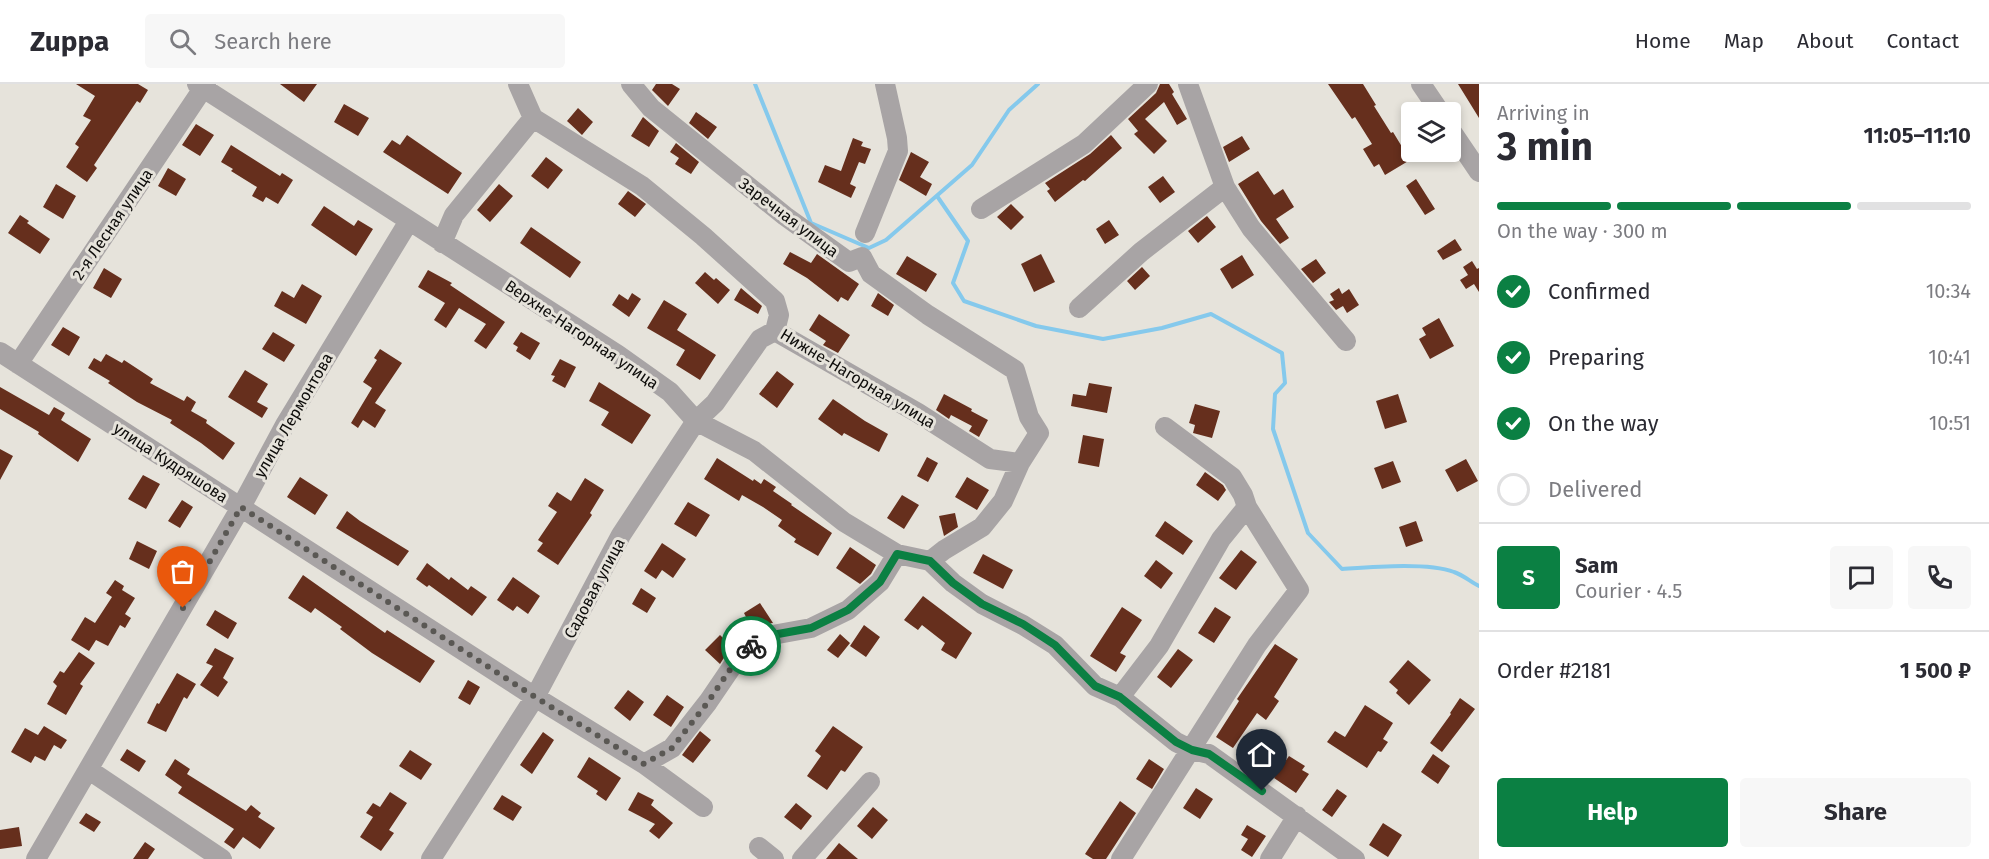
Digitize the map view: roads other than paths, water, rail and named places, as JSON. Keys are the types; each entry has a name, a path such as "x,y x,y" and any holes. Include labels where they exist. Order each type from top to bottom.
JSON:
{"street":[{"path":"442,243 454,215 533,118 518,84"},
{"name":"Заречная улица","path":"631,84 651,108 785,216 849,262 862,256 871,274 928,315 1015,370 1029,417 1039,433 1020,463"},
{"path":"865,232 897,152 897,138 885,84"},
{"path":"981,209 1084,144 1148,84"},
{"path":"1188,84 1225,187 1251,228 1346,341"},
{"path":"1421,84 1433,102"},
{"name":"Верхне-Нагорная улица","path":"202,85 442,243 618,355 670,392 696,421 754,451 844,522 897,554 930,561"},
{"name":"2-я Лесная улица","path":"18,364 202,85"},
{"name":"Нижне-Нагорная улица","path":"533,118 642,186 703,236 775,301 779,315 775,331 918,412 990,459 1020,463"},
{"path":"1461,145 1479,172"},
{"path":"1079,308 1141,252 1225,187"},
{"name":"улица Лермонтова","path":"36,859 241,507 285,425 409,221"},
{"name":"Садовая улица","path":"431,859 535,697 621,535 696,421 715,403 760,339 775,331"},
{"name":"улица Кудряшова","path":"0,352 535,697 644,764 704,807"},
{"path":"1122,859 1257,645 1299,590 1246,507 1243,495 1232,477 1165,427"},
{"path":"1020,463 1003,501 982,527 930,561 953,583 982,604 1023,624 1055,645 1095,686 1120,697 1176,742 1192,750 1209,754 1355,859"},
{"path":"1120,697 1160,646 1221,539 1246,507"},
{"path":"644,764 672,748 708,702 742,652 767,636 811,628 848,610 880,582 897,554"},
{"path":"89,770 222,859"},
{"path":"802,859 870,782"},
{"path":"1270,859 1297,816"}],"waterway":[{"path":"755,84 811,223 869,248 886,240 972,165 1009,110 1038,84"},
{"path":"937,196 968,241 953,283 964,301 1036,326 1103,339 1162,328 1211,314 1282,353 1285,383 1275,394 1273,429 1308,533 1342,569 1430,567 1454,572 1479,586"}]}
